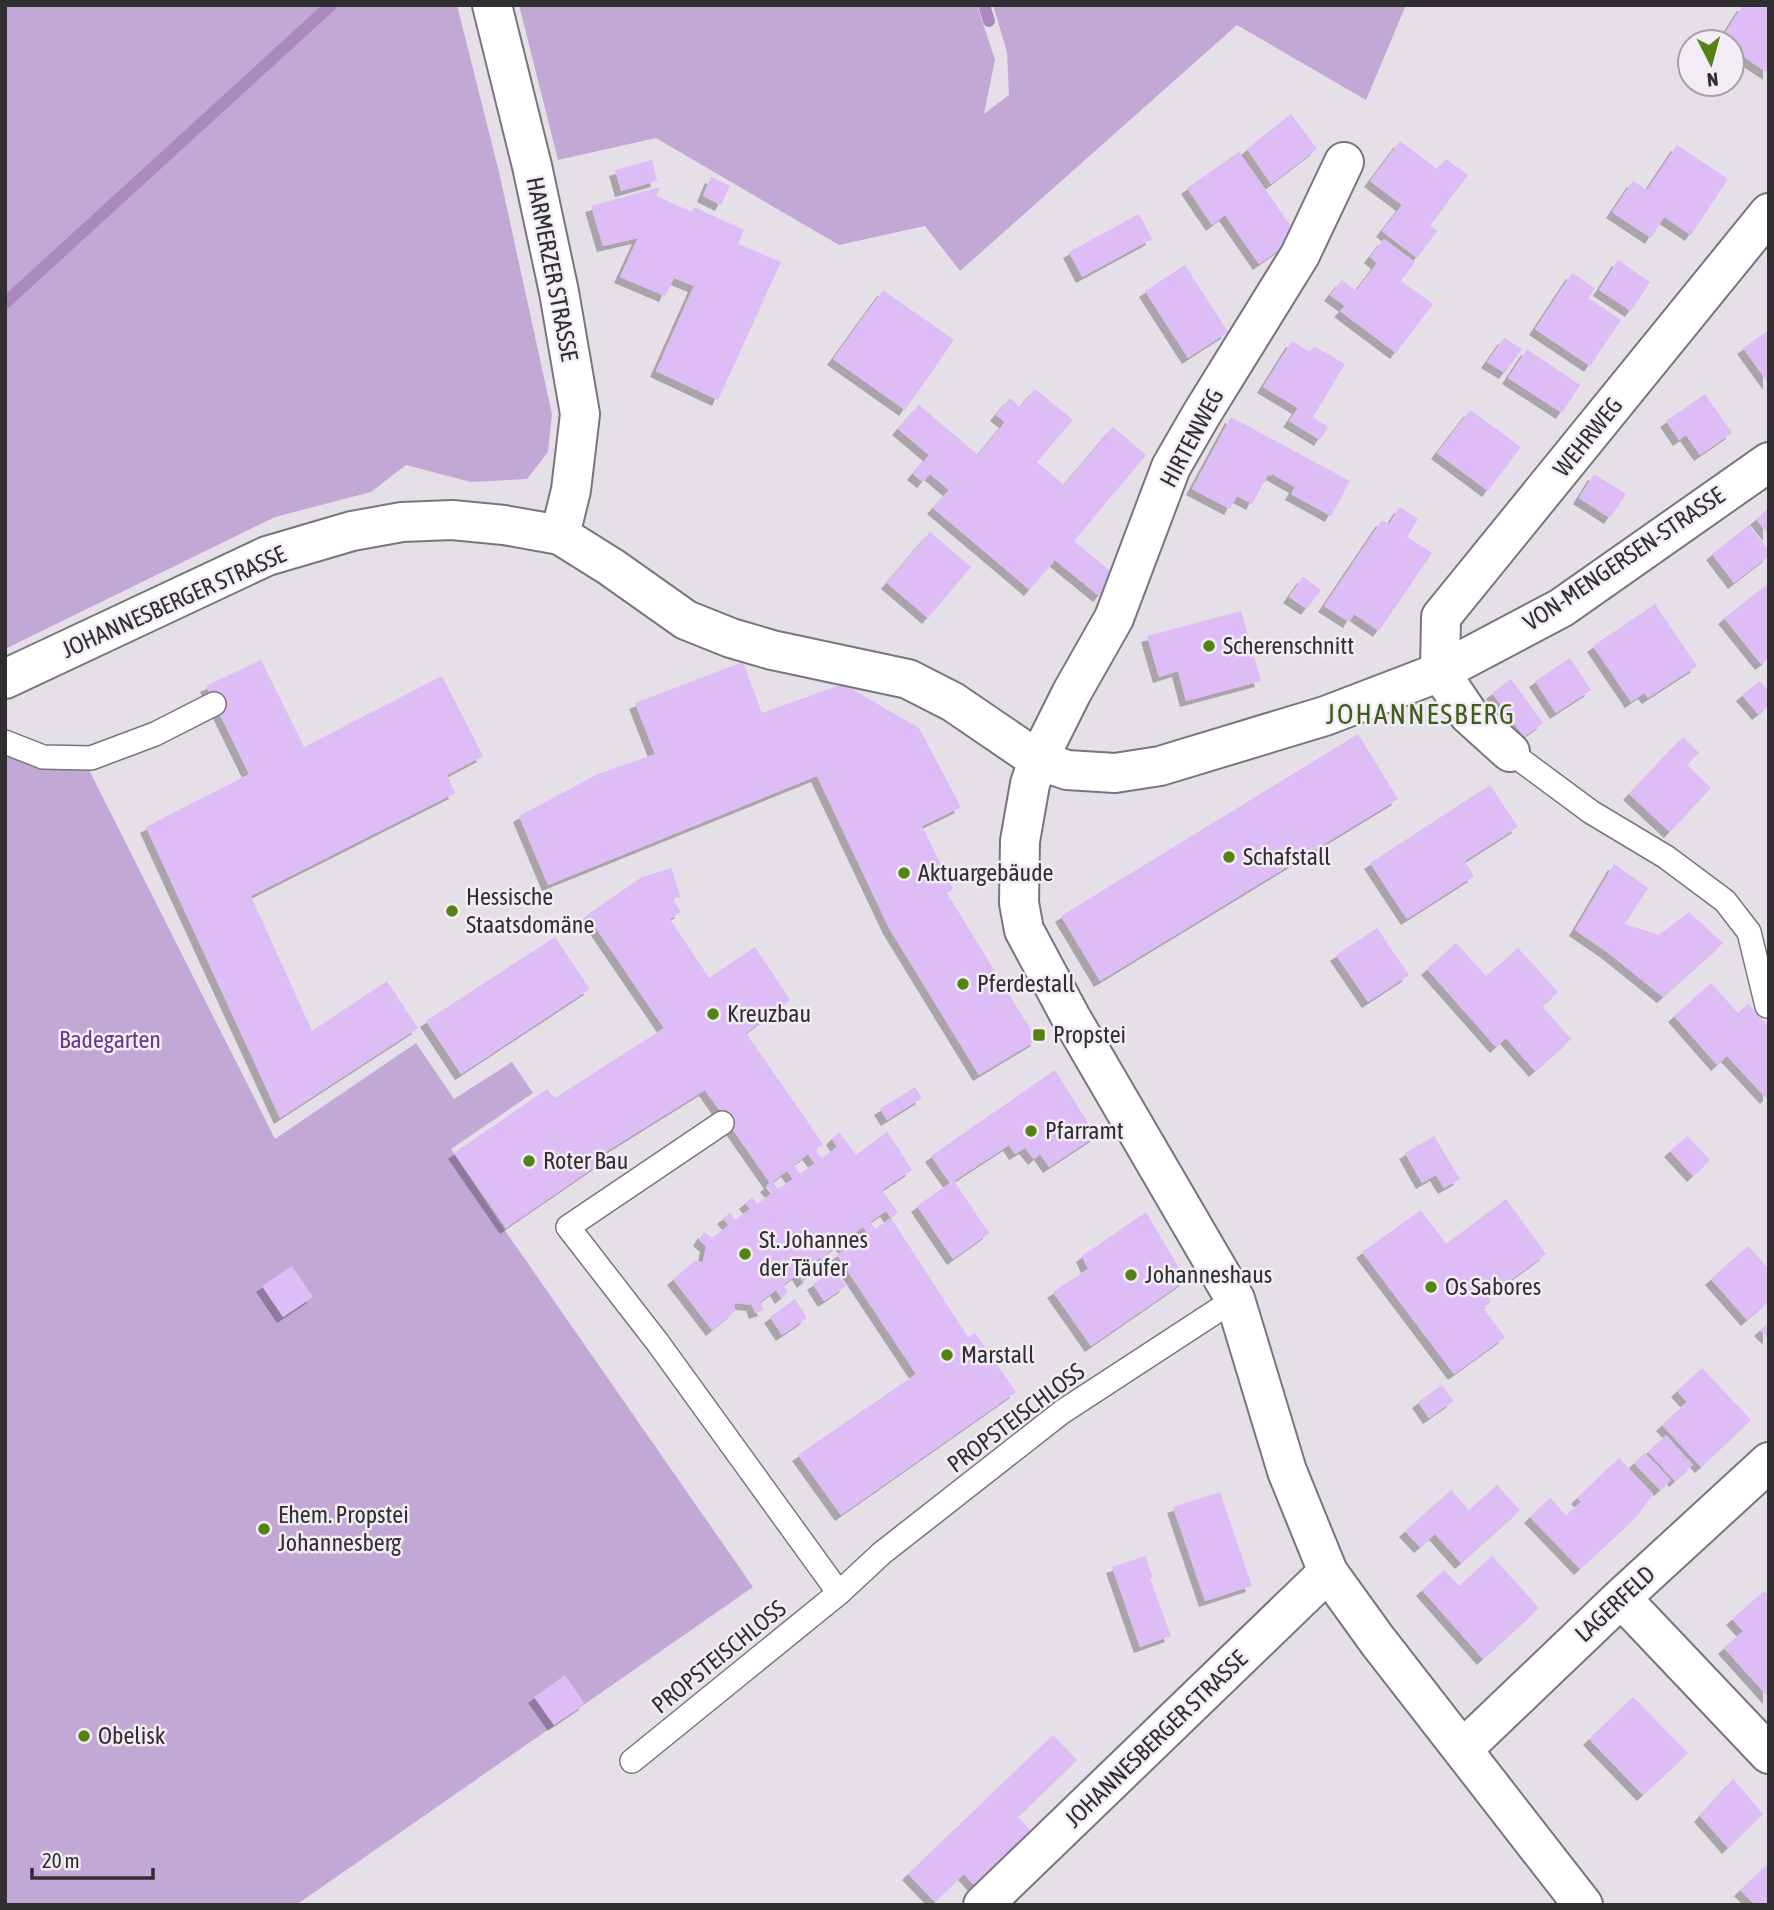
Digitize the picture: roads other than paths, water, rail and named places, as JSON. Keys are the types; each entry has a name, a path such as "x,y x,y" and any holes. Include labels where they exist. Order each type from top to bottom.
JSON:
{"street":[{"name":"HARMERZER STRASSE","path":"492,5 559,292 580,414 571,489 560,535"},
{"name":"HIRTENWEG","path":"1038,760 1072,692 1114,618 1171,467 1300,255 1344,162"},
{"name":"WEHRWEG","path":"1440,672 1441,617 1769,213"},
{"name":"VON-MENGERSEN-STRASSE","path":"1038,760 1067,769 1115,772 1160,766 1325,716 1440,672 1561,608 1769,462"},
{"name":"JOHANNESBERGER STRASSE","path":"5,679 267,556 352,531 402,522 452,520 504,525 560,535 686,620 731,638 772,650 908,679 953,702 1038,760"},
{"path":"1440,672 1469,715 1510,752"},
{"path":"1038,760 1030,784 1020,841 1020,903 1024,930 1070,1016 1235,1299 1287,1471 1328,1572 1377,1640 1583,1905"},
{"name":"LAGERFELD","path":"1462,1749 1769,1462"},
{"name":"JOHANNESBERGER STRASSE","path":"983,1905 1328,1572"},
{"path":"1621,1598 1769,1754"}],"lane":[{"path":"5,741 43,757 91,758 155,734 214,704"},
{"path":"1510,752 1591,812 1666,857 1725,901 1749,932 1766,1006"},
{"path":"722,1123 568,1227 658,1343 839,1593"},
{"name":"PROPSTEISCHLOSS","path":"632,1761 839,1593 883,1553 1062,1412 1235,1299"}],"waterway":[{"path":"5,303 331,5"},
{"path":"984,5 989,21"}],"place":[{"name":"Scherenschnitt","path":"1209,646"},
{"name":"Schafstall","path":"1229,857"},
{"name":"Aktuargebäude","path":"904,873"},
{"name":"Hessische Staatsdomäne","path":"452,911"},
{"name":"Pferdestall","path":"963,984"},
{"name":"Kreuzbau","path":"713,1014"},
{"name":"Propstei","path":"1039,1035"},
{"name":"Pfarramt","path":"1031,1131"},
{"name":"Roter Bau","path":"529,1161"},
{"name":"St. Johannes der Täufer","path":"745,1254"},
{"name":"Johanneshaus","path":"1131,1275"},
{"name":"Os Sabores","path":"1431,1287"},
{"name":"Marstall","path":"947,1355"},
{"name":"Ehem. Propstei Johannesberg","path":"264,1529"},
{"name":"Obelisk","path":"84,1736"}],"district":[{"name":"JOHANNESBERG","path":"1421,714"}],"park label":[{"name":"Badegarten","path":"110,1040"}]}
